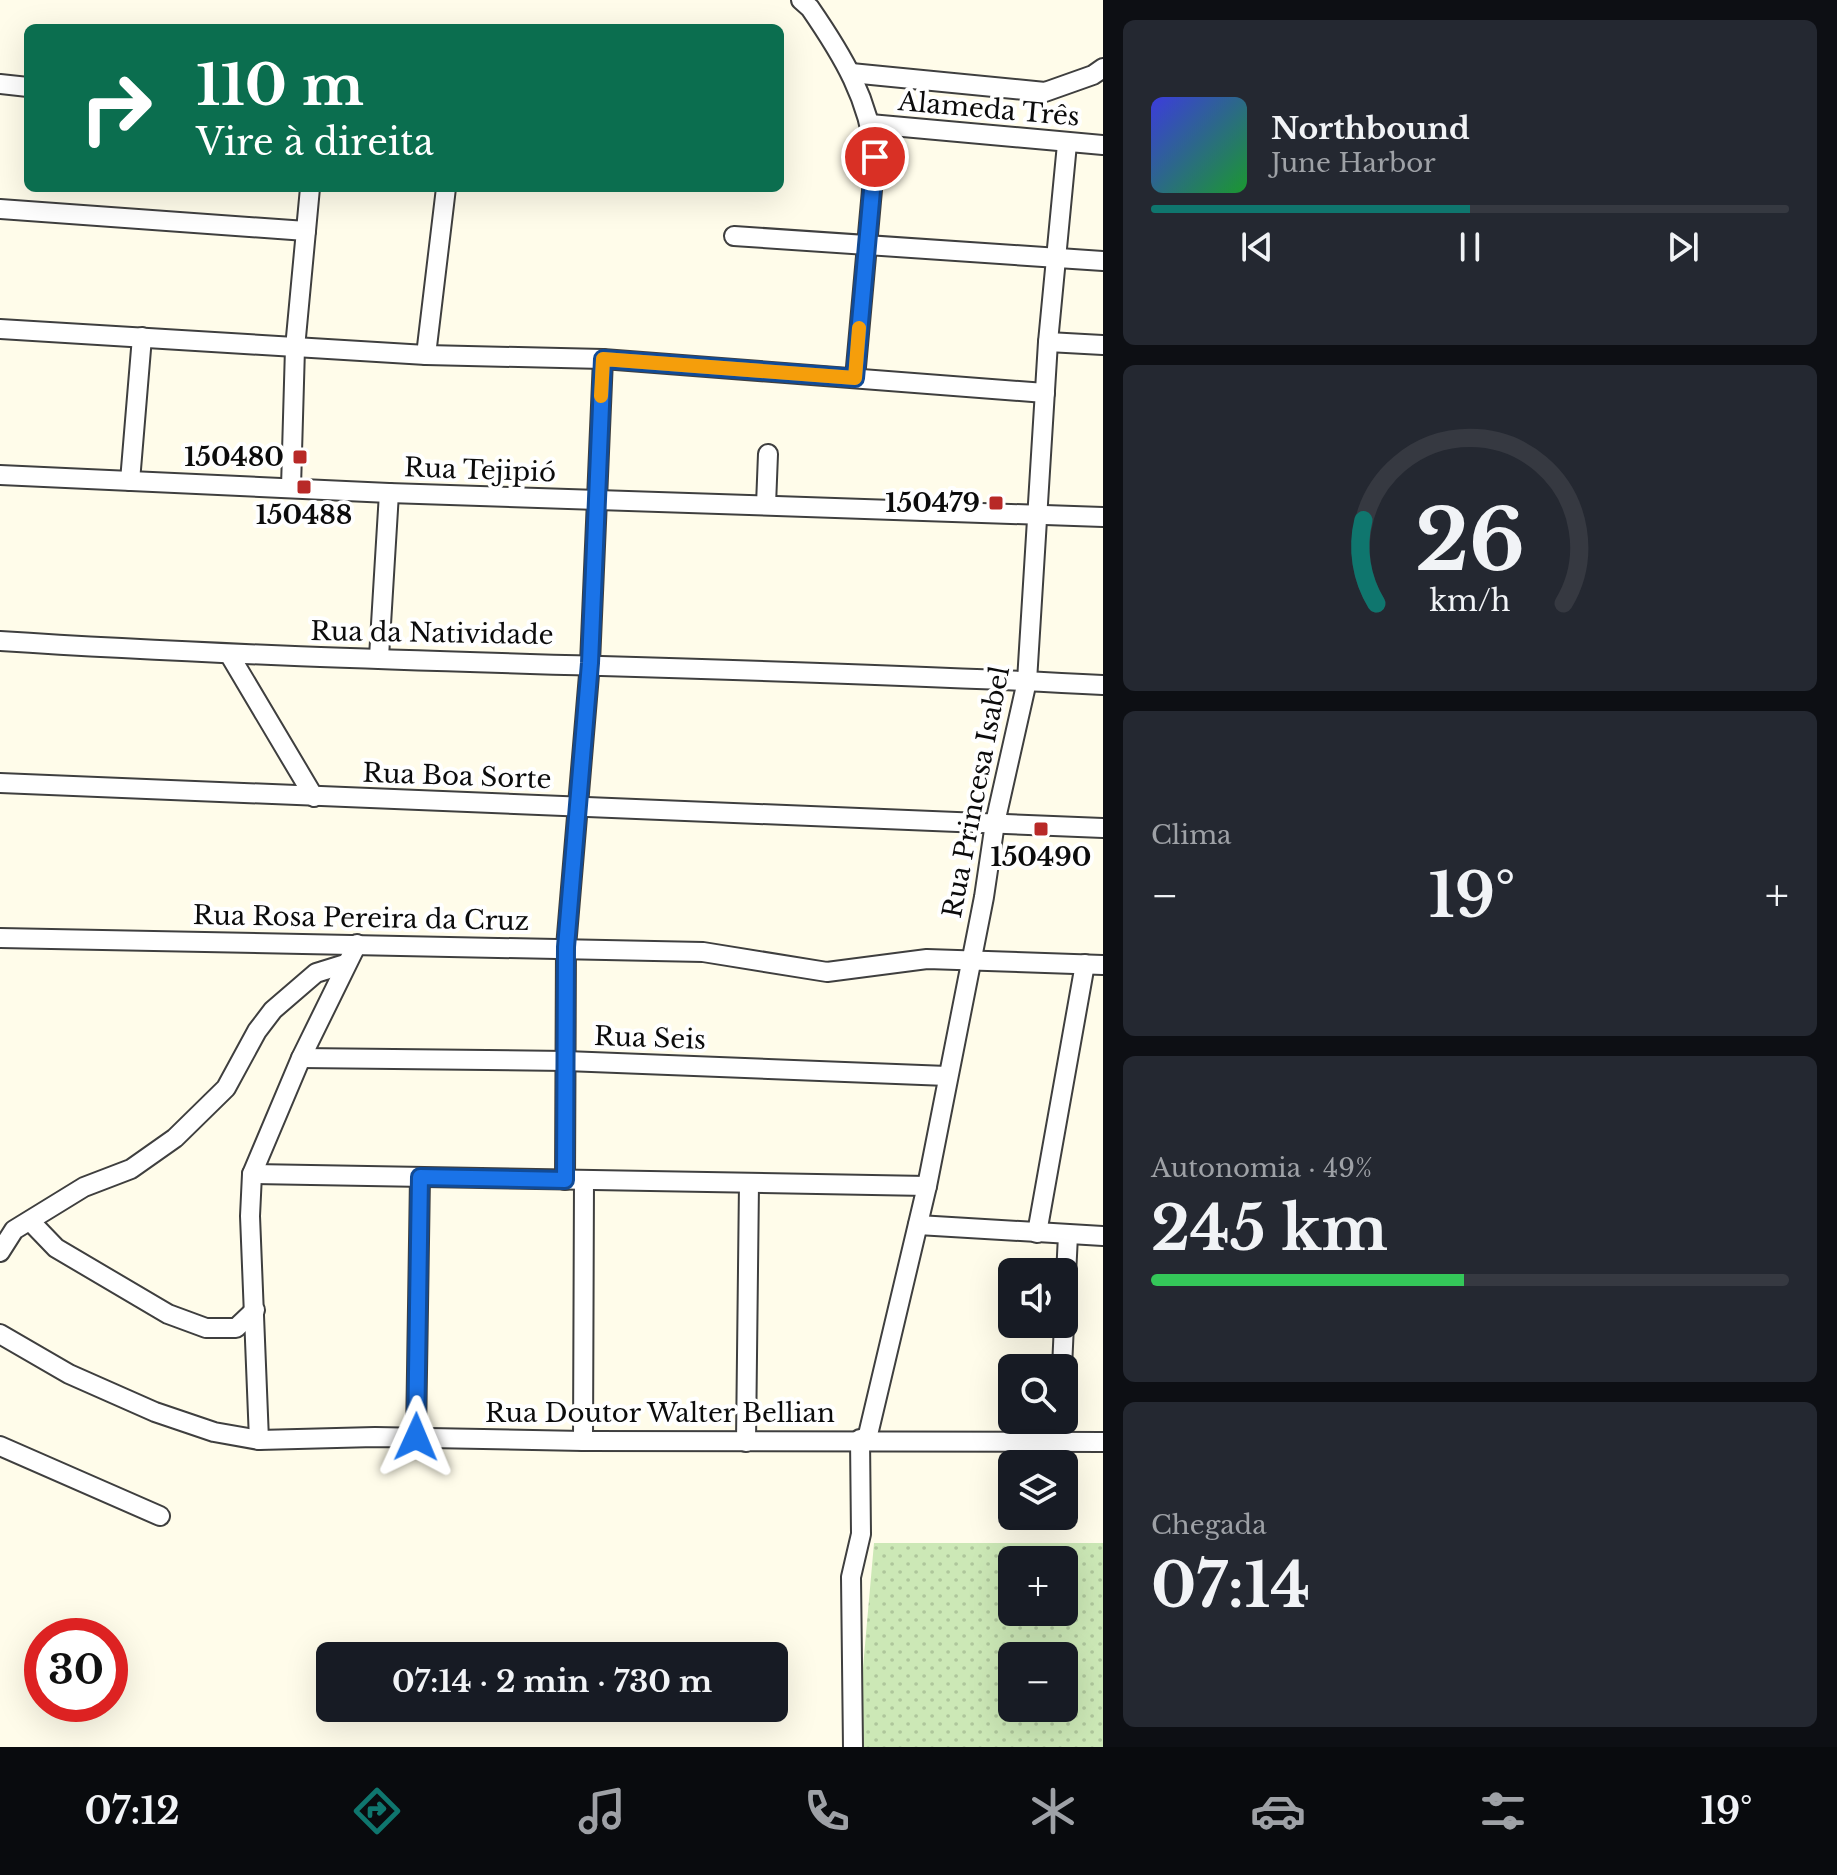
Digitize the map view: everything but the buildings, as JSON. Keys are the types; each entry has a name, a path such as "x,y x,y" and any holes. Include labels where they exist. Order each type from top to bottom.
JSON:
{"street":[{"path":"801,0 810,8 851,73 870,124 875,157 855,378"},
{"path":"851,73 1045,92 1093,75 1103,68"},
{"path":"0,84 24,87"},
{"name":"Alameda Três","path":"870,124 1103,145"},
{"name":"Rua Princesa Isabel","path":"853,1747 851,1577 861,1534 864,1439 927,1186 995,823 1027,681 1048,342 1067,144"},
{"path":"291,487 295,348 310,192"},
{"path":"426,355 446,192"},
{"path":"0,209 306,231"},
{"path":"734,236 1103,261"},
{"path":"0,329 426,355 603,359 1045,393"},
{"path":"130,481 142,337"},
{"path":"1048,342 1103,345"},
{"path":"583,1441 575,1180 566,1061 566,947 590,663 603,359"},
{"path":"766,505 768,454"},
{"name":"Rua Tejipió","path":"0,475 389,493 1103,517"},
{"path":"379,657 389,493"},
{"name":"Rua da Natividade","path":"0,641 229,654 590,663 1103,685"},
{"path":"229,654 314,797"},
{"name":"Rua Boa Sorte","path":"0,783 1103,828"},
{"name":"Rua Rosa Pereira da Cruz","path":"0,938 703,952 827,972 892,961 970,958 1094,965"},
{"path":"259,1440 250,1216 252,1174 301,1058 357,944"},
{"path":"0,1252 14,1230 84,1187 131,1169 175,1138 226,1088 273,1010 316,973 345,964"},
{"path":"1037,1233 1094,965"},
{"name":"Rua Seis","path":"301,1058 566,1061 947,1076"},
{"path":"252,1174 927,1186"},
{"path":"416,1437 420,1177"},
{"path":"746,1442 749,1183"},
{"path":"30,1221 56,1248 168,1314 206,1328 236,1328 255,1310"},
{"path":"918,1225 1103,1236"},
{"path":"1067,1258 1068,1235"},
{"name":"Rua Doutor Walter Bellian","path":"0,1334 69,1374 155,1412 214,1432 259,1440 416,1437 583,1441 864,1439 1103,1442"},
{"path":"1059,1434 1059,1442"},
{"path":"0,1446 160,1516"}],"green space":[{"path":"874,1543 1103,1543 1103,1747 856,1747"}],"slow traffic":[{"path":"601,396 603,359 739,372 855,378 859,328"}],"place":[{"name":"150480","path":"300,457"},
{"name":"150488","path":"304,487"},
{"name":"150479","path":"996,503"},
{"name":"150490","path":"1041,829"}],"route":[{"path":"416,1437 420,1177 565,1180 566,947 590,663 603,359 739,372 855,378 875,157"}]}
